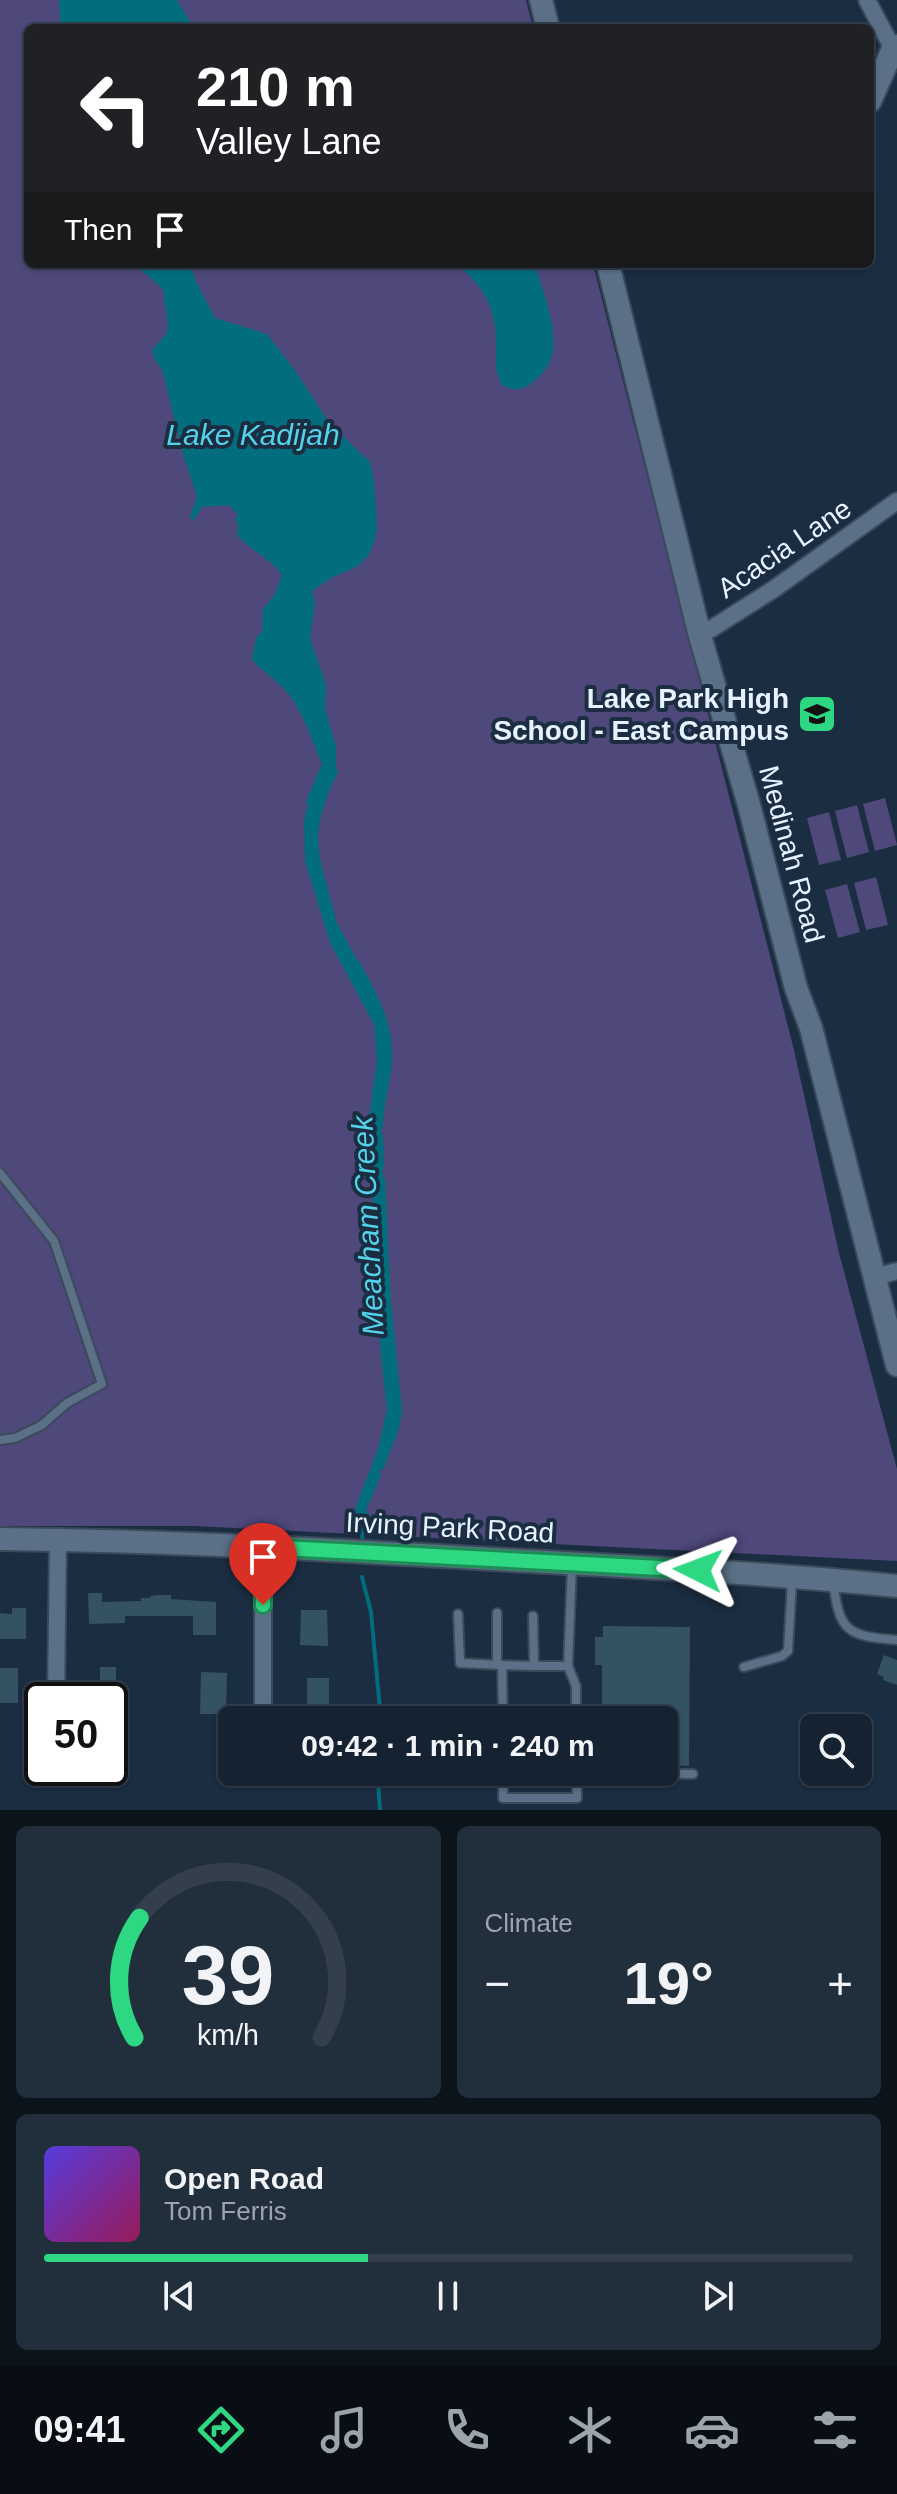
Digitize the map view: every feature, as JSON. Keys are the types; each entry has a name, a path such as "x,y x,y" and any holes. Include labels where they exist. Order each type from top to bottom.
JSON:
{"main road":[{"path":"541,0 547,24"},
{"path":"874,93 895,48"},
{"name":"Medinah Road","path":"609,268 700,636 749,805 796,988 811,1028 897,1363"},
{"name":"Irving Park Road","path":"0,1539 263,1547 572,1563 793,1576 897,1586"}],"street":[{"path":"867,0 895,48"},
{"name":"Acacia Lane","path":"700,636 774,589 897,501"},
{"path":"874,1277 897,1271"},
{"path":"56,1682 58,1540"},
{"path":"263,1547 263,1706"}],"lane":[{"path":"0,1173 54,1241 102,1384 67,1403 42,1425 15,1438 0,1440"},
{"path":"572,1563 568,1666 576,1686 576,1706"},
{"path":"744,1667 782,1656 788,1651 793,1576"},
{"path":"833,1580 836,1609 846,1628 861,1636 897,1640"},
{"path":"497,1613 502,1706"},
{"path":"458,1614 460,1663 568,1666"},
{"path":"533,1616 534,1666"},
{"path":"678,1774 693,1774"},
{"path":"503,1786 503,1798 577,1798 577,1786"}],"shaded area":[{"path":"0,0 526,0 532,24 24,24 24,268 594,268 794,1050 839,1253 897,1469 897,1561 194,1526 0,1526"},
{"path":"885,798 897,845 875,851 863,804"},
{"path":"857,805 869,852 847,858 835,811"},
{"path":"829,812 841,860 819,865 807,818"},
{"path":"876,877 888,925 866,930 854,883"},
{"path":"847,884 860,932 838,938 825,890"}],"water":[{"path":"59,0 177,0 192,24 60,24"},
{"name":"Lake Kadijah","path":"191,268 215,318 267,334 330,424 370,462 374,481 377,528 374,543 368,556 358,566 312,591 315,604 310,639 326,685 325,709 336,747 336,771 319,810 315,831 317,852 337,923 367,979 386,1024 390,1059 381,1105 381,1133 389,1302 400,1411 393,1443 365,1505 364,1510 374,1526 370,1531 353,1532 348,1527 378,1449 387,1410 380,1346 369,1118 377,1060 374,1024 330,943 305,861 304,822 308,802 323,766 297,706 252,659 256,638 262,631 263,609 275,594 282,575 237,535 235,519 238,515 230,506 203,506 193,521 190,516 197,497 162,369 152,350 166,334 168,324 163,289 140,269"},
{"path":"461,268 535,268 550,312 553,351 546,369 527,386 516,389 502,385 496,369 493,317 486,298"}],"building":[{"path":"88,1593 102,1593 102,1602 141,1601 141,1598 150,1596 171,1595 171,1599 216,1602 216,1635 193,1635 193,1616 125,1616 125,1623 89,1624"},
{"path":"12,1608 26,1608 26,1639 0,1639 0,1613 12,1614"},
{"path":"301,1610 327,1610 328,1646 300,1645"},
{"path":"603,1626 690,1627 689,1766 678,1766 678,1706 602,1706 602,1665 595,1665 595,1637 603,1637"},
{"path":"884,1655 897,1660 897,1685 877,1674"},
{"path":"100,1667 116,1667 116,1682 100,1682"},
{"path":"0,1668 18,1668 18,1703 0,1703"},
{"path":"201,1672 227,1673 226,1706 218,1706 218,1714 200,1714"},
{"path":"307,1678 329,1678 329,1706 307,1706"}],"waterway":[{"name":"Meacham Creek","path":"308,802 323,766 328,768"},
{"name":"Meacham Creek","path":"328,897 316,847 316,833 322,806 336,771"},
{"name":"Meacham Creek","path":"356,960 385,1020 390,1046 381,1127"},
{"name":"Meacham Creek","path":"381,1135 382,1167"},
{"name":"Meacham Creek","path":"382,1467 400,1411 389,1302 383,1179"},
{"name":"Meacham Creek","path":"363,1540 361,1532 370,1531 374,1526 364,1510 379,1475"},
{"name":"Meacham Creek","path":"362,1577 371,1612 380,1706"},
{"name":"Meacham Creek","path":"378,1786 380,1810"}],"place":[{"name":"Lake Park High School - East Campus","path":"817,714"}],"route":[{"path":"263,1605 263,1547 698,1570"}]}
